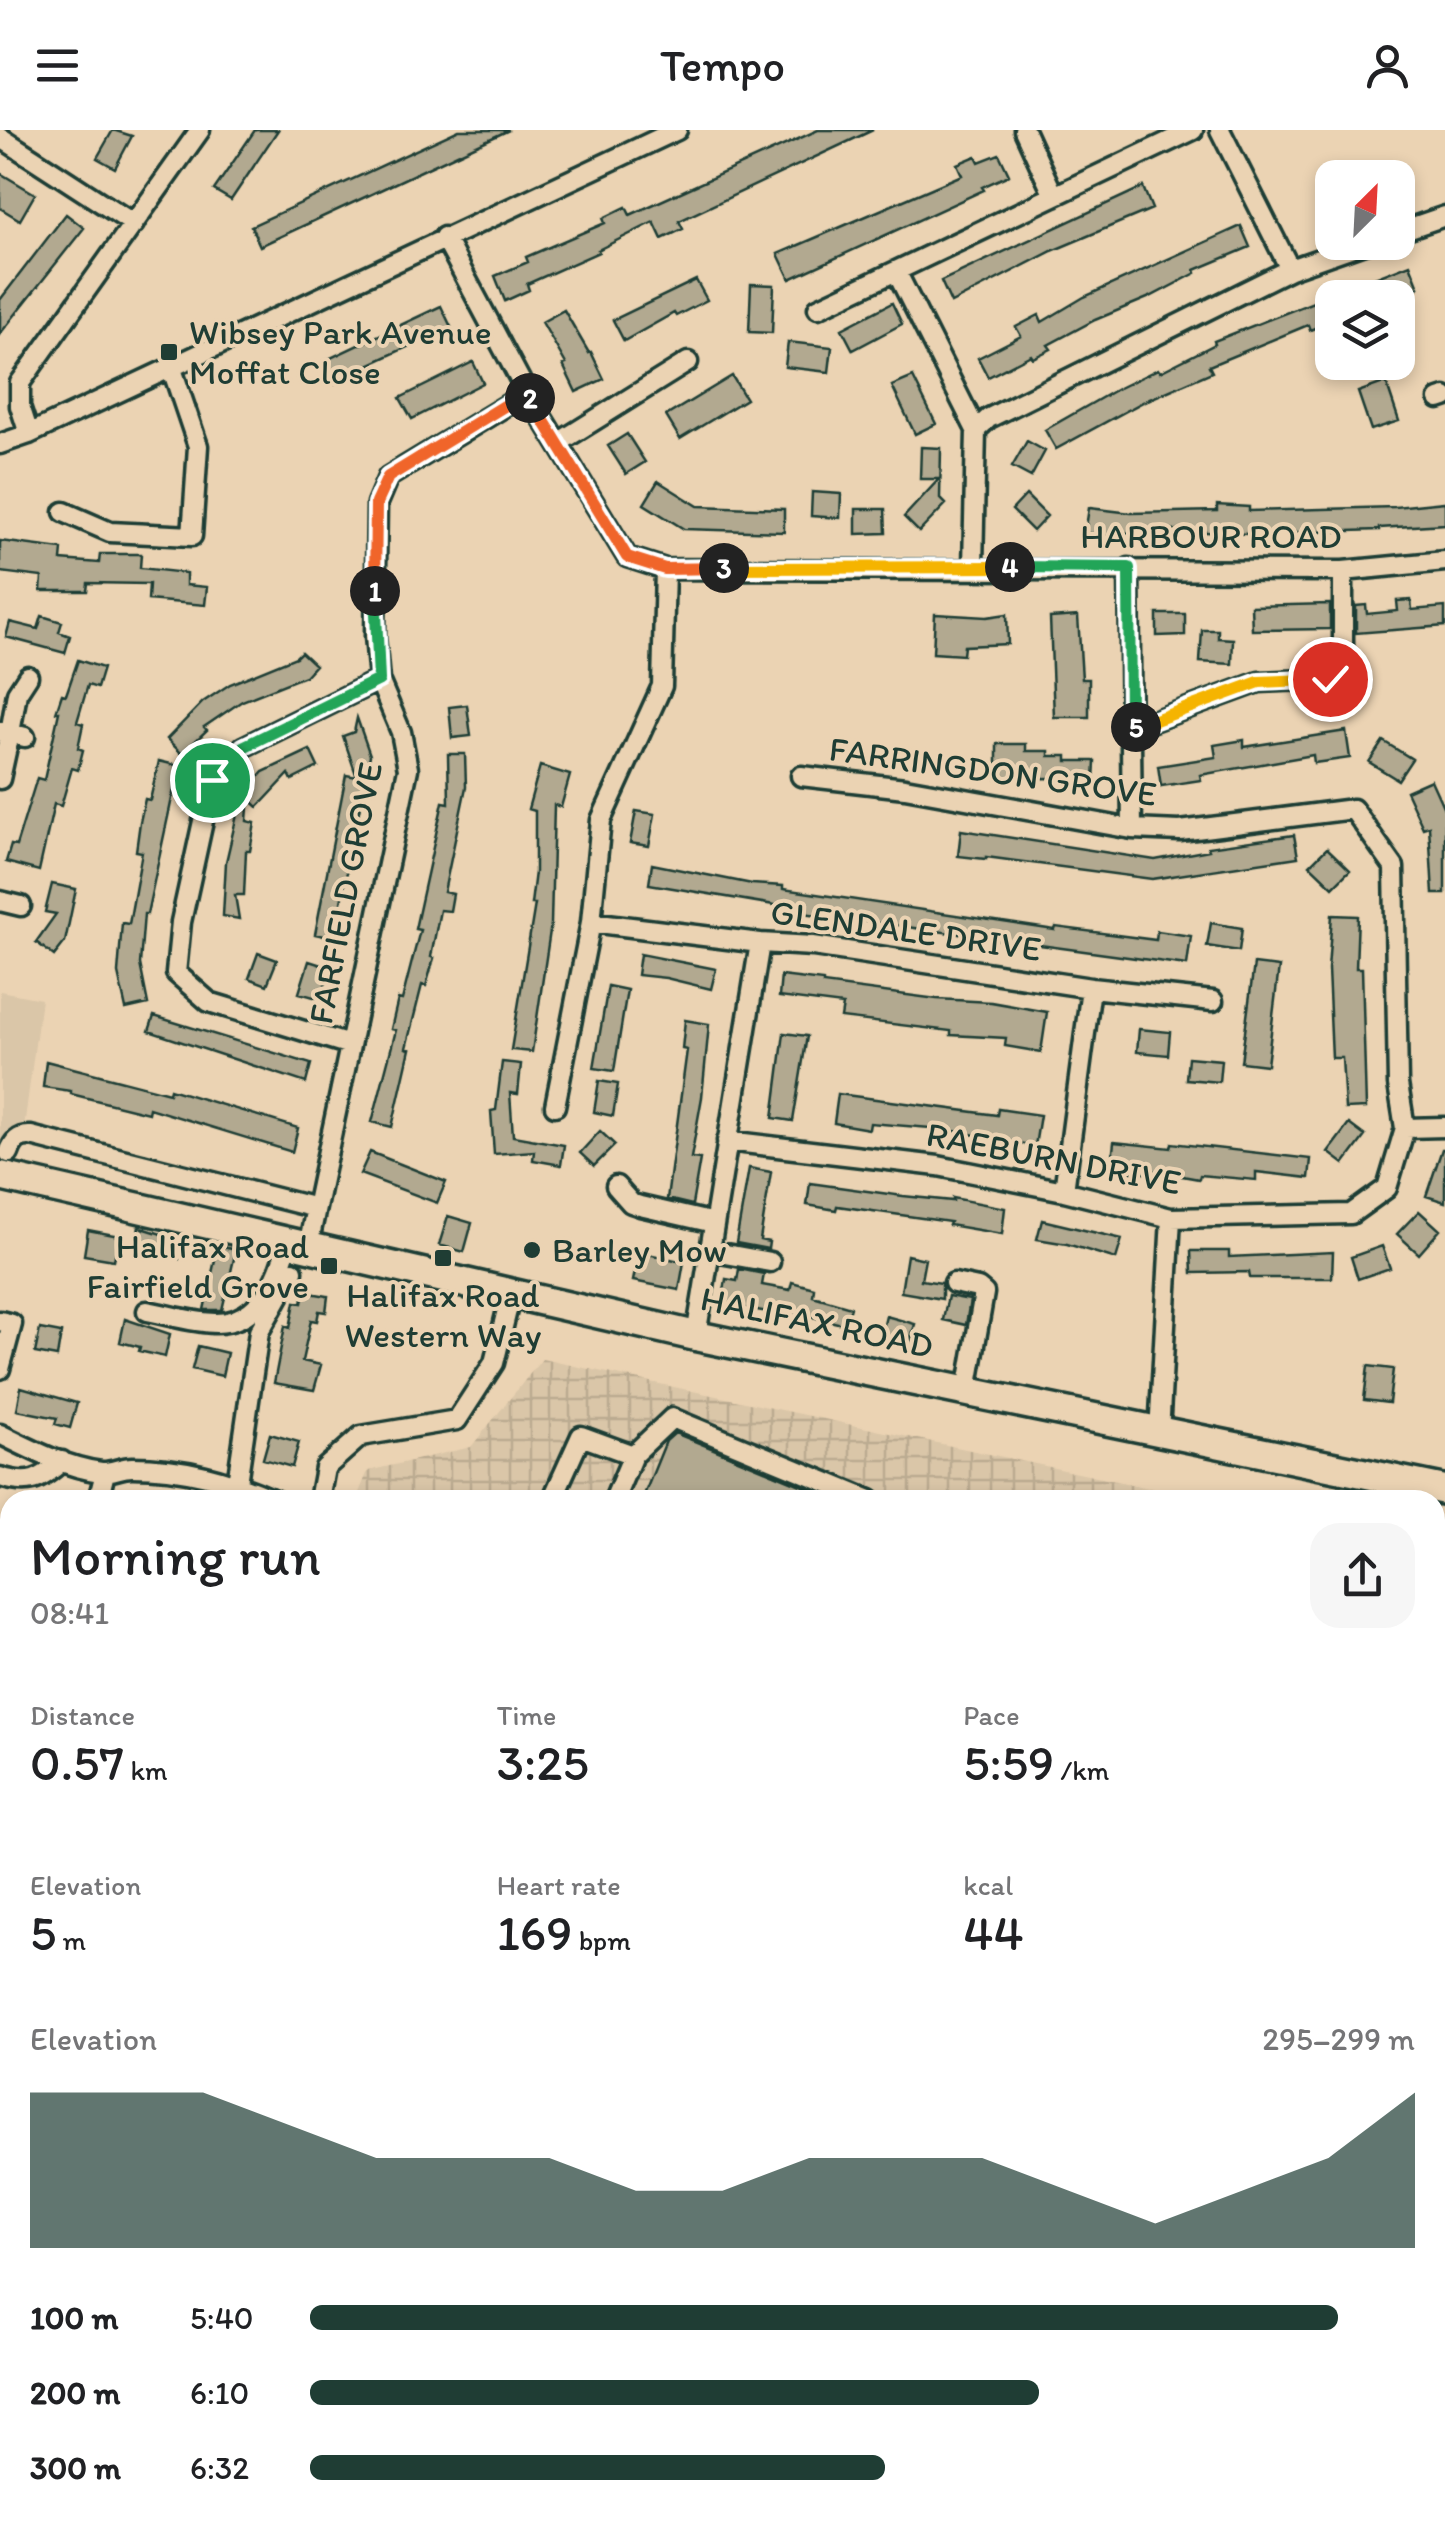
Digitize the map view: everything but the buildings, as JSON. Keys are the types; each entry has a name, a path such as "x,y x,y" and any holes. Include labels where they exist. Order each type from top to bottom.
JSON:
{"highway":[{"name":"HALIFAX ROAD","path":"4,1165 298,1244 696,1336 1445,1490"}],"street":[{"path":"30,434 20,406 20,382 200,130"},
{"path":"0,444 30,434 675,130"},
{"path":"1024,130 1054,196"},
{"path":"818,308 1192,130"},
{"path":"1220,130 1290,269"},
{"path":"0,137 134,224"},
{"path":"1415,226 1445,216"},
{"name":"HARBOUR ROAD","path":"444,237 527,392 627,557 665,569 1343,571 1445,561"},
{"path":"976,430 989,418 1290,269 1316,260"},
{"path":"896,270 976,430 973,567"},
{"path":"558,443 688,362"},
{"path":"64,512 110,532 192,536 198,446 171,366"},
{"name":"FARFIELD GROVE","path":"147,1311 213,1323 238,1318 252,1310 271,1288 316,1208 408,769 401,732 379,680 374,636 376,503 388,477 527,392"},
{"path":"1129,568 1132,829"},
{"path":"555,1106 591,922 601,820 662,686 665,569"},
{"path":"1130,729 1259,682 1330,679 1343,662 1343,571"},
{"path":"0,779 12,734 17,693 28,676"},
{"path":"350,1045 209,1002 176,973 181,922 212,780 243,747 379,680"},
{"name":"FARRINGDON GROVE","path":"801,776 905,788 1132,829 1180,831 1354,808"},
{"name":"RAEBURN DRIVE","path":"726,1141 938,1166 1064,1191 1171,1218 1351,1214 1387,1188 1405,1128 1398,1084 1394,866 1354,808"},
{"path":"0,901 21,906"},
{"name":"GLENDALE DRIVE","path":"591,922 814,946 1091,988 1213,1002"},
{"path":"696,1336 760,943"},
{"path":"1064,1191 1091,988"},
{"path":"1405,1128 1445,1127"},
{"path":"4,1165 13,1142 24,1135 32,1136 316,1208"},
{"path":"616,1186 632,1203 714,1224"},
{"path":"1159,1433 1171,1218"},
{"path":"709,1251 770,1262"},
{"path":"237,1483 259,1332 293,1271"},
{"path":"954,1283 978,1288 984,1294 967,1391"},
{"path":"321,1490 325,1468 361,1436 457,1420 494,1362 510,1294"},
{"path":"0,1321 12,1324 0,1369"},
{"path":"618,1490 633,1455 672,1418 846,1490"},
{"path":"0,1434 62,1461 105,1472 126,1466 190,1470 252,1490"},
{"path":"557,1490 581,1436 633,1455"},
{"path":"0,1477 32,1483 62,1461"},
{"path":"100,1490 105,1472"}],"shaded area":[{"path":"0,991 41,999 20,1158 0,1154"},
{"path":"542,1359 1158,1490 360,1490 368,1471 471,1447"}],"place":[{"name":"Wibsey Park Avenue Moffat Close","path":"169,352"},
{"name":"Barley Mow","path":"532,1250"},
{"name":"Halifax Road Western Way","path":"443,1258"},
{"name":"Halifax Road Fairfield Grove","path":"329,1266"}],"route":[{"path":"212,780 243,747 379,680 374,636 376,503 388,477 527,392 627,557 665,569 1129,568 1130,729 1259,682 1330,679"}]}
